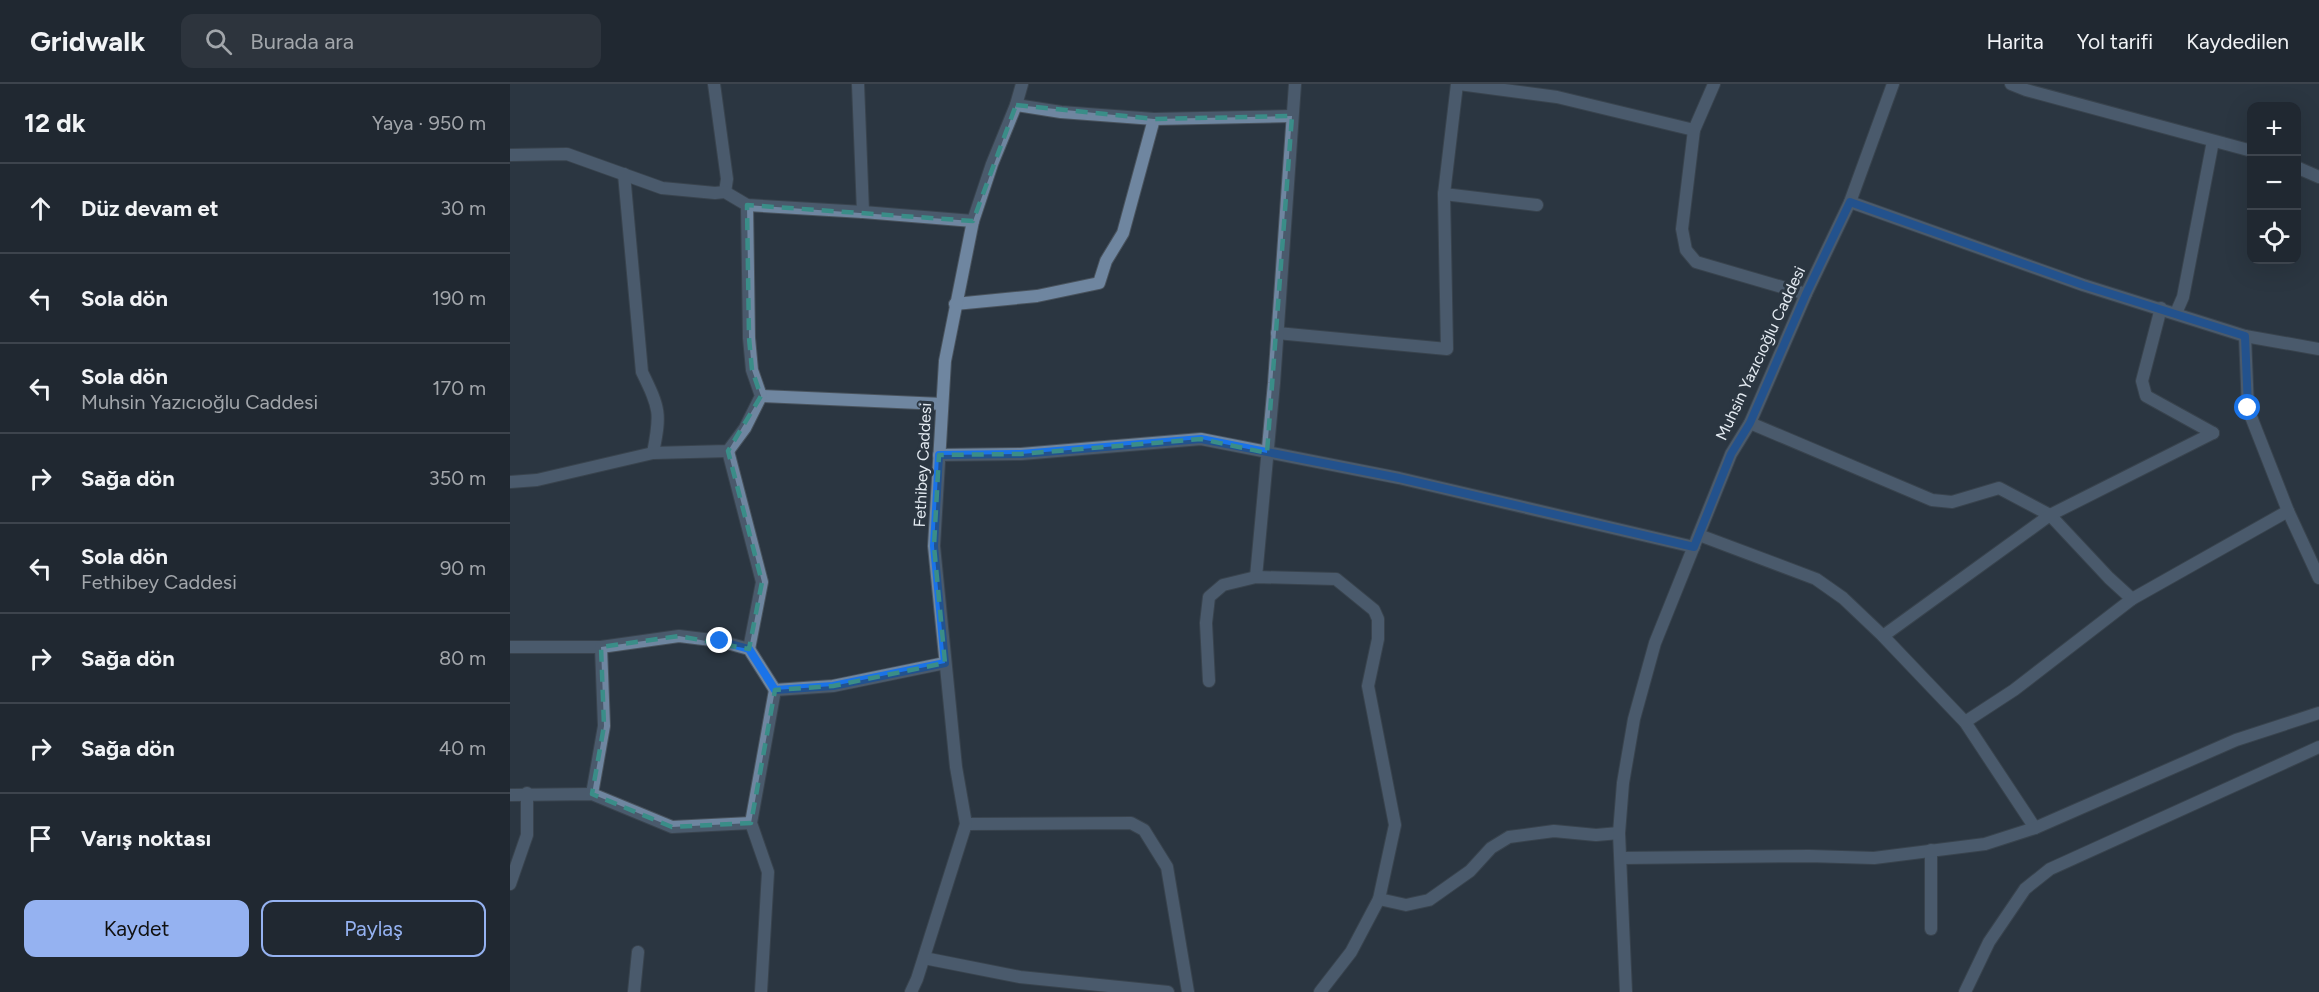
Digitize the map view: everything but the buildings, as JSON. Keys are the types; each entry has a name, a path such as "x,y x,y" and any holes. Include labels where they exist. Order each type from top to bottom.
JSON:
{"street":[{"path":"714,84 727,179 726,192"},
{"path":"858,84 863,212"},
{"name":"Fethibey Caddesi","path":"911,992 966,824 956,767 934,546 945,361 973,221 1022,84"},
{"path":"1256,577 1277,333 1294,84"},
{"path":"1277,333 1447,349 1444,194 1458,84 1557,97 1695,130"},
{"path":"1714,84 1695,130 1682,229 1686,250 1695,262 1806,294"},
{"name":"Muhsin Yazıcıoğlu Caddesi","path":"1626,992 1619,834 1623,783 1634,719 1655,643 1731,454 1750,423 1806,294 1850,202 1893,84"},
{"path":"2011,84 2247,150"},
{"path":"1016,105 1155,118 1292,116"},
{"path":"955,304 1037,296 1099,283 1106,261 1123,232 1155,118"},
{"path":"2176,313 2183,297 2213,141"},
{"path":"510,154 567,154 662,188 726,192 747,205 973,221"},
{"path":"2301,169 2319,177"},
{"path":"624,174 642,372 656,399 659,421 653,453"},
{"path":"1444,194 1537,205"},
{"path":"1850,202 2083,285 2245,336 2319,349"},
{"path":"728,451 745,428 761,396 752,370 749,338 747,205"},
{"path":"1883,636 2050,514 2213,433 2146,396 2142,381 2160,308"},
{"path":"2245,336 2248,408 2288,511 2319,578"},
{"path":"761,396 942,404"},
{"path":"1750,423 1932,500 1952,502 1999,488 2050,514 2109,578 2132,599"},
{"path":"939,455 1021,454 1201,439 1696,541 1816,579 1843,598 1883,636 1965,722 2036,828"},
{"path":"510,482 537,480 653,453 728,451"},
{"path":"728,451 762,582 749,649"},
{"path":"1965,722 2014,690 2132,599 2288,511"},
{"path":"1209,681 1206,623 1209,597 1222,585 1256,577 1336,579 1374,610 1378,618 1378,639 1368,686 1395,825 1379,899 1351,952 1320,992"},
{"path":"510,647 601,647 679,636 720,641 749,649 775,690 752,823 768,872 761,992"},
{"path":"592,794 604,726 601,647"},
{"path":"775,690 833,686 945,663"},
{"path":"1621,858 1809,856 1874,858 1985,844 2036,828 2236,740 2319,713"},
{"path":"1965,992 1995,933 2025,889 2050,868 2319,747"},
{"path":"510,884 527,835 527,793"},
{"path":"510,795 592,794 672,827 752,823"},
{"path":"966,824 1131,823 1144,831 1167,867 1188,992"},
{"path":"1379,899 1406,905 1429,900 1470,871 1491,848 1509,837 1554,831 1596,835 1619,834"},
{"path":"1931,850 1931,929"},
{"path":"634,992 638,952"},
{"path":"924,958 1020,977 1168,992"}],"highlighted area":[{"path":"1016,105 1154,119 1292,116 1267,453 1201,439 1021,454 939,455 934,546 945,663 833,686 775,690 751,823 672,827 592,794 604,726 601,647 679,636 749,649 762,582 728,451 761,396 752,370 749,338 747,205 973,221"}],"route":[{"path":"720,641 749,649 775,690 833,686 945,663 934,546 939,455 1021,454 1201,439 1399,478 1694,547 1731,454 1750,423 1806,294 1850,202 2083,285 2245,336 2248,408"}]}
